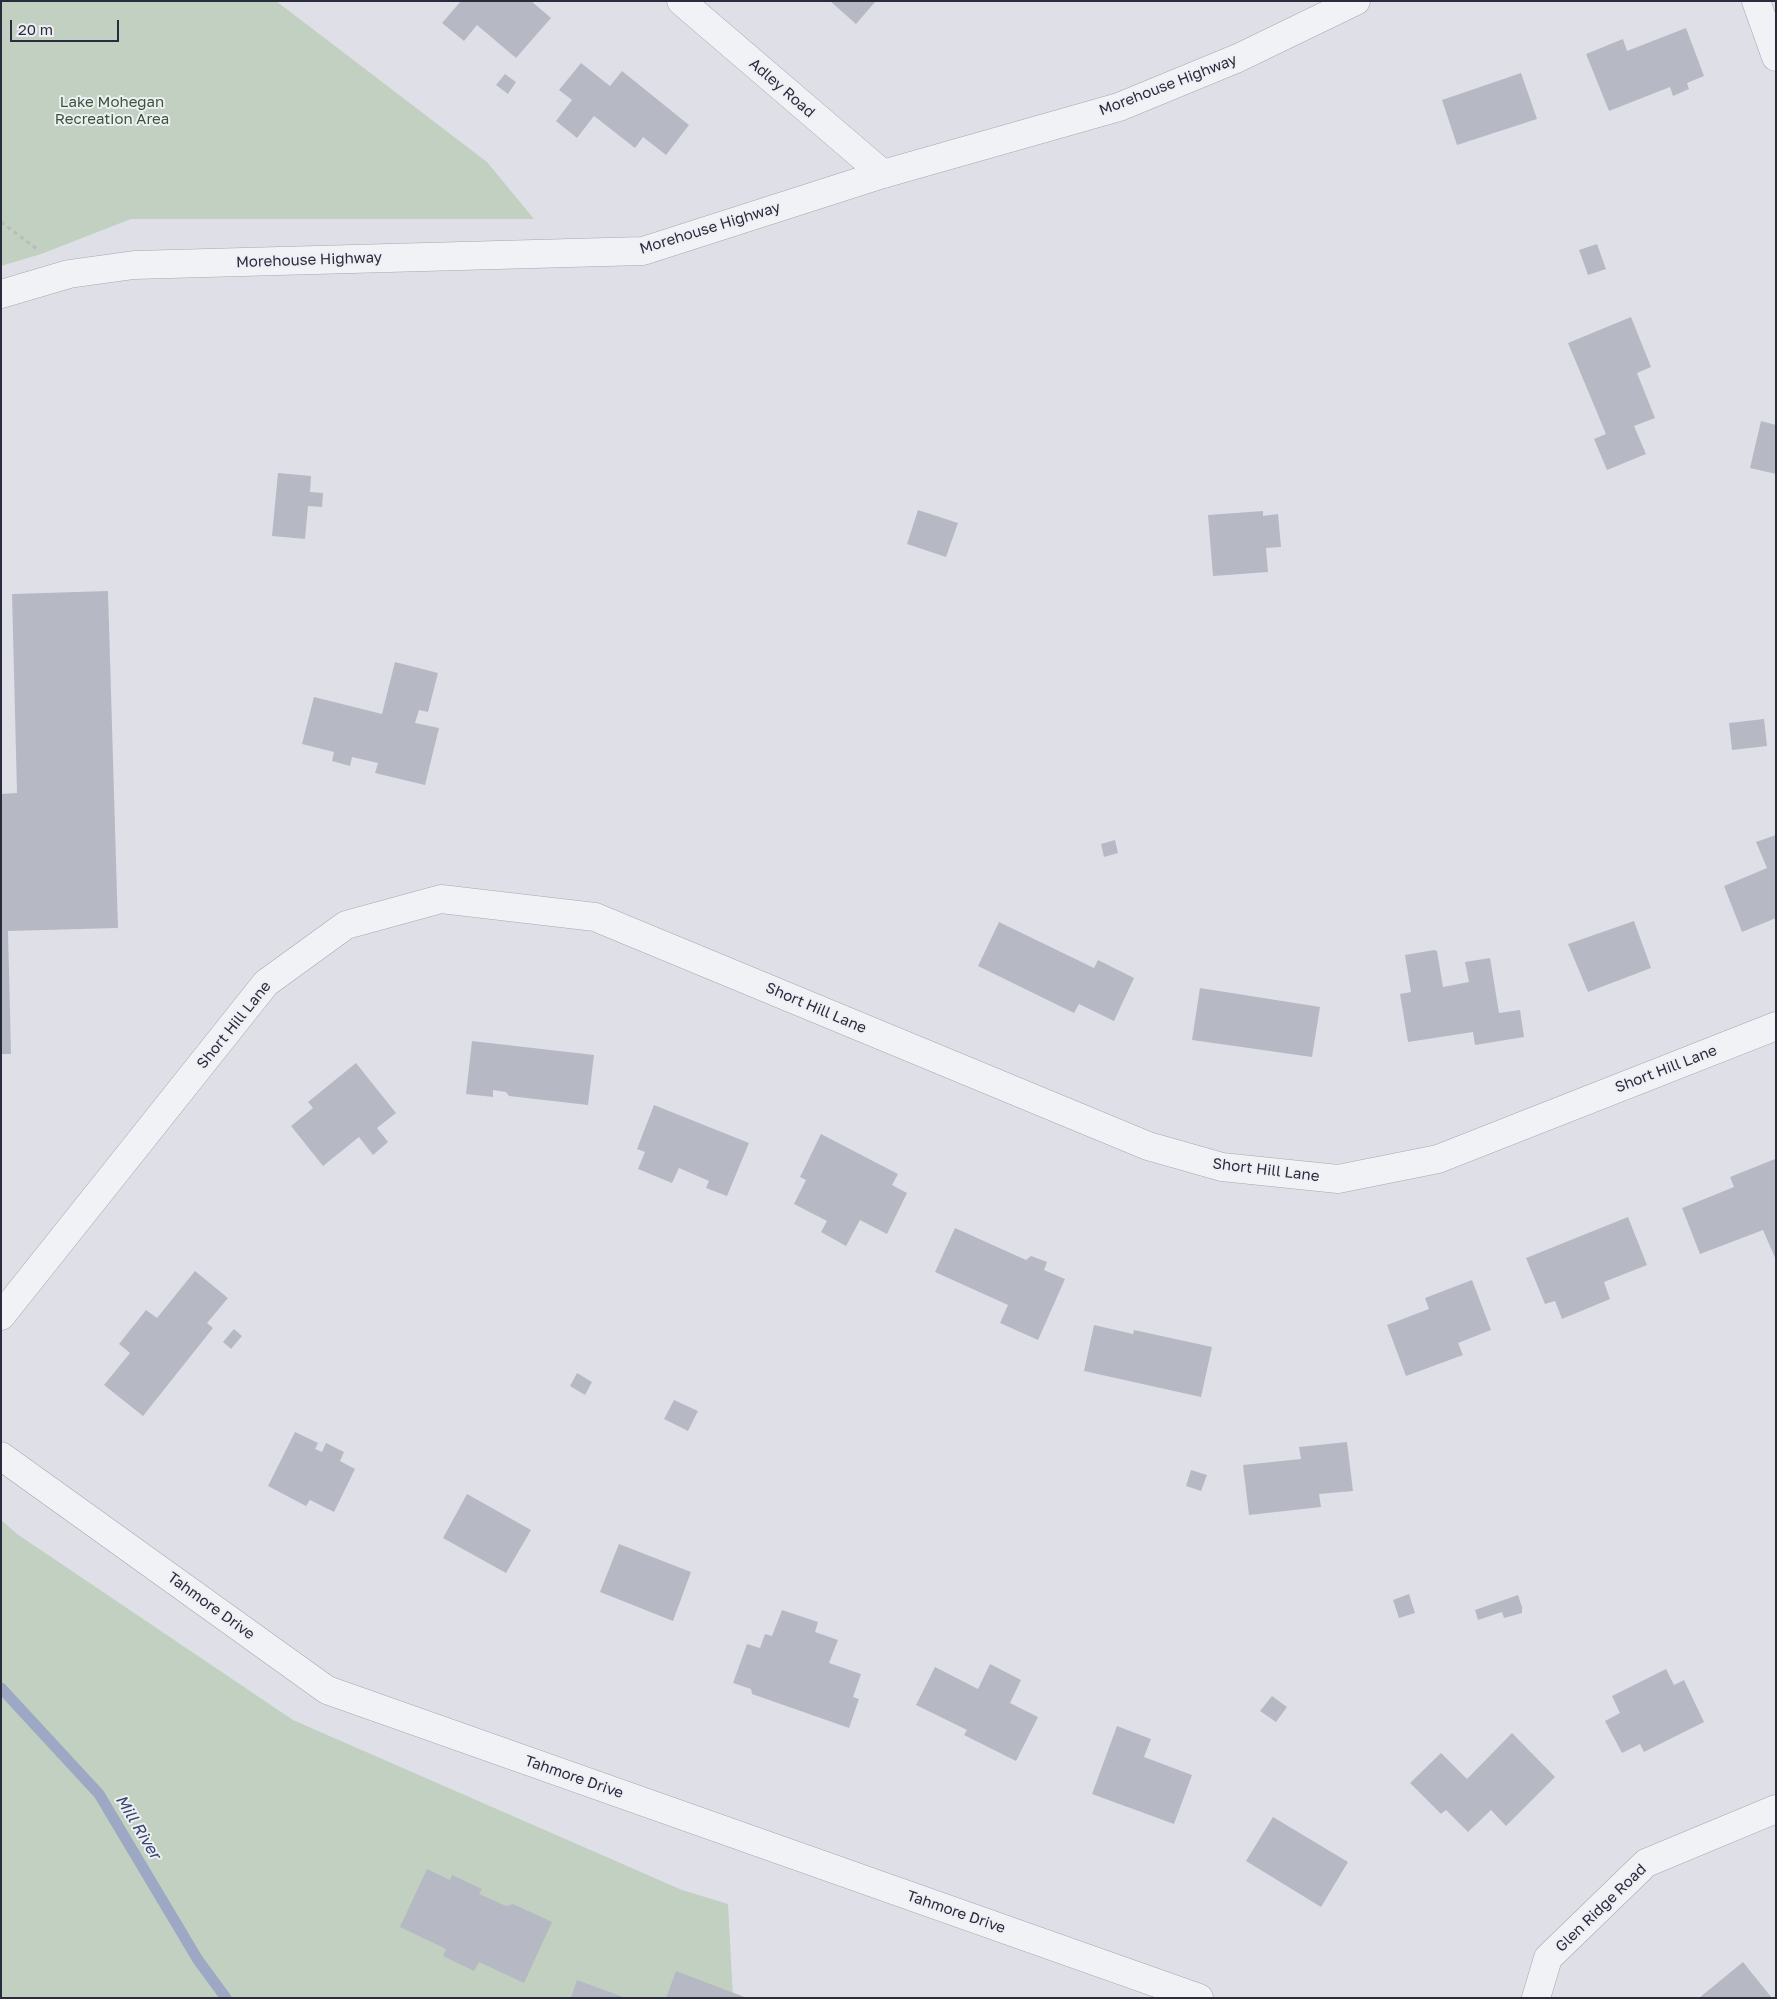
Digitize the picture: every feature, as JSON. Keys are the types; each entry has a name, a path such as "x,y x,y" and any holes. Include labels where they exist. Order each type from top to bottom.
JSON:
{"street":[{"name":"Adley Road","path":"681,1 883,174"},
{"name":"Morehouse Highway","path":"1,294 69,274 134,265 643,251 883,174 1119,107 1238,58 1356,1"},
{"path":"1756,1 1776,56"},
{"name":"Short Hill Lane","path":"1,1316 266,983 346,925 441,899 595,916 1148,1146 1222,1167 1338,1179 1438,1159 1776,1026"},
{"name":"Tahmore Drive","path":"1,1456 327,1690 1199,1998"},
{"name":"Glen Ridge Road","path":"1536,1998 1548,1958 1646,1863 1776,1808"}],"green space":[{"name":"Lake Mohegan Recreation Area","path":"1,1 276,1 487,162 534,219 131,219 41,254 1,266"},
{"path":"1,1520 17,1534 293,1720 682,1890 728,1904 733,1998 1,1998"}],"building":[{"path":"461,1 531,1 551,18 516,58 477,25 464,41 442,23"},
{"path":"830,1 876,1 856,24"},
{"path":"1686,28 1704,76 1687,83 1689,89 1673,96 1670,87 1609,111 1586,54 1623,39 1627,51"},
{"path":"581,63 610,86 622,71 689,125 666,155 643,137 635,148 594,116 577,138 556,121 572,100 559,90"},
{"path":"1521,73 1537,119 1457,145 1442,100"},
{"path":"505,74 516,82 508,94 496,85"},
{"path":"1597,244 1606,269 1588,275 1579,250"},
{"path":"1631,317 1651,367 1637,373 1655,418 1634,426 1646,454 1607,470 1594,439 1606,434 1568,343"},
{"path":"1761,421 1776,425 1776,474 1750,468"},
{"path":"278,473 311,476 310,492 323,493 322,507 308,506 305,539 272,536"},
{"path":"918,510 958,523 946,557 907,544"},
{"path":"1263,511 1263,516 1278,514 1281,547 1266,548 1268,572 1213,576 1208,515"},
{"path":"108,591 118,928 8,931 11,1054 1,1054 1,794 17,793 12,594"},
{"path":"395,662 438,673 428,712 419,710 415,723 439,728 425,785 375,773 378,763 352,757 350,766 332,761 334,752 302,744 314,697 382,714"},
{"path":"1764,719 1767,746 1732,750 1729,723"},
{"path":"1776,835 1776,918 1742,932 1724,886 1767,868 1756,842"},
{"path":"1115,840 1118,853 1104,857 1101,844"},
{"path":"1634,921 1651,968 1588,992 1568,944"},
{"path":"999,922 1094,968 1098,960 1134,978 1114,1021 1079,1004 1074,1013 978,966"},
{"path":"1437,951 1443,987 1469,982 1465,962 1490,958 1499,1013 1520,1010 1524,1037 1475,1045 1473,1032 1408,1042 1400,994 1411,992 1405,955"},
{"path":"1200,988 1320,1007 1312,1057 1192,1040"},
{"path":"472,1041 594,1055 588,1105 509,1096 506,1092 493,1090 493,1097 466,1094"},
{"path":"356,1063 396,1113 377,1128 388,1142 373,1155 359,1137 323,1166 291,1126 313,1108 308,1102"},
{"path":"654,1105 749,1143 727,1196 706,1188 709,1181 679,1168 672,1183 638,1169 645,1152 637,1149"},
{"path":"821,1134 898,1174 892,1185 907,1193 887,1234 860,1220 846,1246 821,1232 827,1221 794,1204 806,1180 800,1177"},
{"path":"1775,1159 1776,1260 1763,1230 1700,1254 1682,1208 1734,1187 1730,1177"},
{"path":"1628,1217 1647,1265 1604,1282 1610,1299 1562,1319 1555,1301 1545,1304 1526,1258"},
{"path":"955,1228 1026,1260 1031,1256 1047,1262 1044,1270 1065,1279 1038,1340 1000,1323 1008,1305 935,1272"},
{"path":"195,1271 228,1298 207,1323 213,1328 143,1416 104,1385 130,1353 119,1344 146,1310 157,1318"},
{"path":"1472,1280 1491,1330 1458,1343 1463,1355 1406,1376 1387,1325 1429,1309 1425,1298"},
{"path":"1094,1325 1133,1334 1134,1330 1212,1347 1201,1397 1084,1371"},
{"path":"234,1329 242,1336 231,1349 223,1342"},
{"path":"577,1373 592,1382 585,1395 570,1386"},
{"path":"674,1400 698,1411 688,1431 664,1419"},
{"path":"295,1432 318,1443 315,1449 322,1452 326,1443 344,1452 340,1461 355,1469 334,1512 310,1500 306,1506 268,1486"},
{"path":"1347,1442 1353,1491 1319,1494 1321,1507 1249,1515 1243,1465 1301,1459 1299,1447"},
{"path":"1191,1470 1207,1475 1201,1491 1186,1486"},
{"path":"467,1494 531,1530 506,1573 443,1538"},
{"path":"619,1544 691,1572 673,1621 600,1592"},
{"path":"1409,1594 1415,1613 1399,1618 1393,1600"},
{"path":"1518,1595 1522,1613 1504,1618 1502,1612 1478,1620 1475,1610"},
{"path":"782,1610 818,1622 815,1632 838,1640 829,1663 861,1674 853,1697 859,1699 849,1728 752,1694 751,1689 733,1683 747,1644 760,1648 765,1634 772,1636"},
{"path":"990,1664 1021,1680 1010,1703 1038,1717 1016,1761 964,1735 967,1730 916,1705 935,1667 978,1689"},
{"path":"1666,1669 1674,1685 1684,1680 1704,1722 1644,1752 1640,1744 1622,1753 1605,1721 1620,1713 1612,1696"},
{"path":"1272,1696 1287,1707 1276,1722 1260,1711"},
{"path":"1117,1726 1151,1739 1144,1757 1192,1775 1174,1824 1092,1794"},
{"path":"1512,1733 1555,1777 1506,1826 1491,1810 1468,1832 1446,1810 1441,1814 1410,1783 1441,1753 1467,1779"},
{"path":"1273,1817 1348,1862 1321,1907 1246,1861"},
{"path":"427,1869 450,1880 452,1875 482,1889 479,1894 506,1906 513,1904 552,1922 524,1983 479,1962 474,1971 443,1956 446,1949 400,1927"},
{"path":"1743,1962 1772,1998 1699,1998"},
{"path":"676,1971 747,1998 666,1998"},
{"path":"577,1980 626,1998 571,1998"}],"waterway":[{"name":"Mill River","path":"1,1688 99,1794 198,1960 226,1998"}]}
